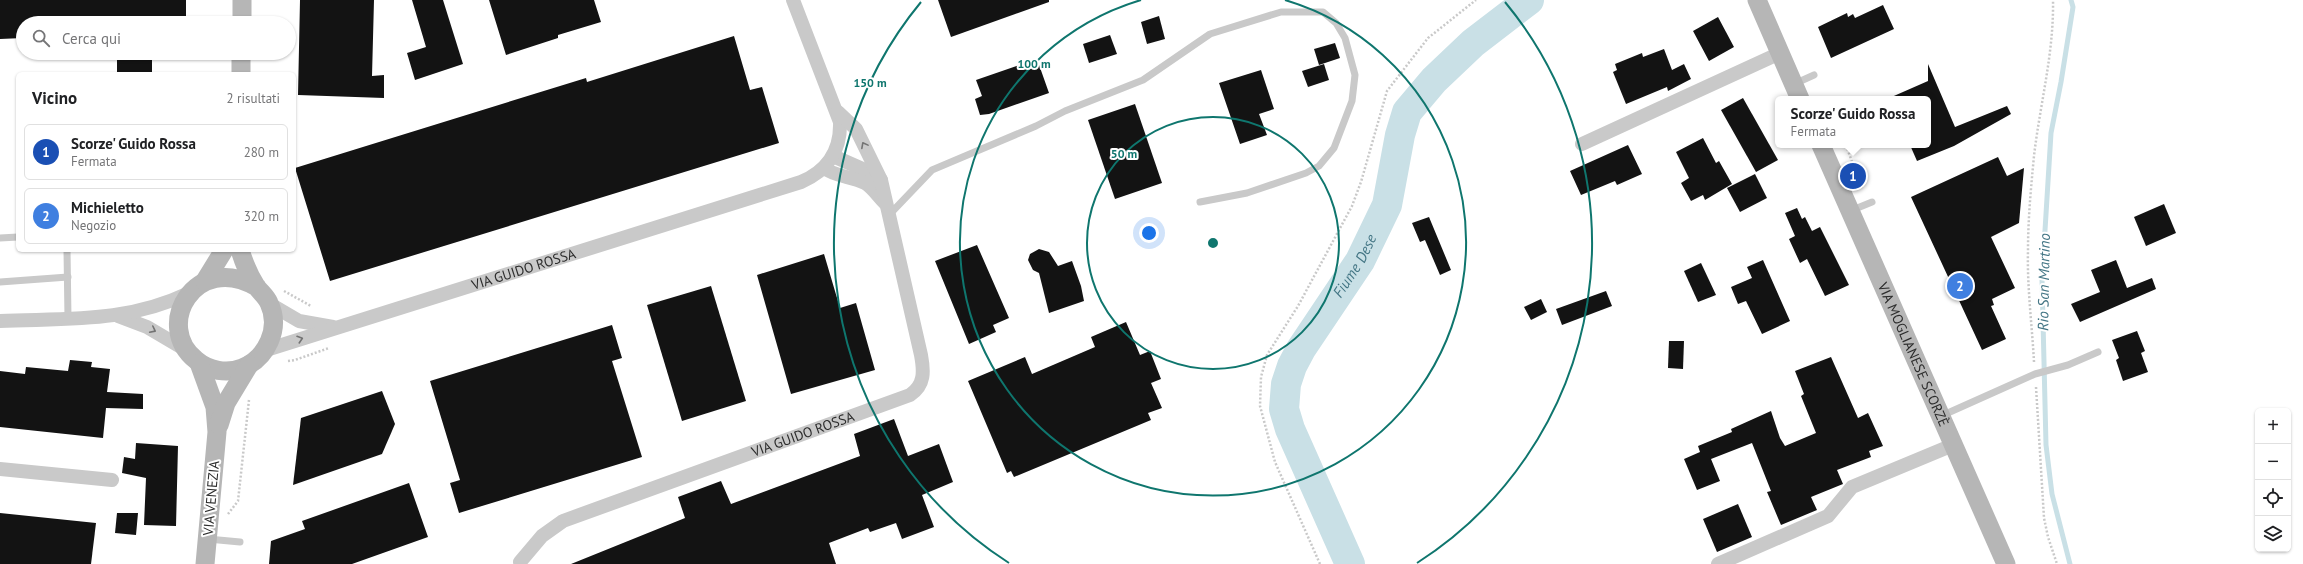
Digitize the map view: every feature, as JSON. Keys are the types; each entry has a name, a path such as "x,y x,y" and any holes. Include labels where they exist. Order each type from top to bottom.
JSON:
{"main road":[{"path":"242,0 242,16"},
{"path":"1757,0 1797,91"},
{"path":"241,60 241,72"},
{"name":"VIA MOGLIANESE SCORZÈ","path":"1822,148 2006,564"},
{"name":"VIA VENEZIA","path":"205,281 223,252"},
{"name":"VIA VENEZIA","path":"217,432 226,403 249,366 266,350 272,336 274,320 270,304 256,287 241,252"},
{"name":"VIA VENEZIA","path":"205,564 214,539 217,432 215,407 193,356 180,336 179,321 182,306 189,293 205,281 218,277 232,276 245,280 256,287"},
{"name":"VIA VENEZIA","path":"193,356 211,369 224,371 237,370 249,366"}],"street":[{"name":"VIA GUIDO ROSSA","path":"266,350 801,182 817,174 824,168 833,156 840,132 838,112 792,0"},
{"path":"1582,144 1780,53"},
{"name":"VIA GUIDO ROSSA","path":"520,562 542,536 563,521 915,392 920,386 924,372 881,180 856,129 838,112"},
{"path":"833,156 867,171 881,180"},
{"path":"824,168 832,174 849,177 866,184 887,209"},
{"path":"0,320 118,316 163,306 189,293"},
{"name":"VIA GUIDO ROSSA","path":"270,304 299,321 335,328"},
{"path":"118,316 147,327 193,356"},
{"path":"1718,564 1828,516 1852,487 1954,445"},
{"path":"0,469 112,480"}],"lane":[{"path":"887,209 932,170 1036,126 1066,111 1143,80 1210,34 1282,12 1322,12 1336,23 1345,38 1355,75 1352,101 1334,148 1319,166 1306,173 1247,193 1200,202"},
{"path":"1797,91 1814,75"},
{"path":"1850,212 1872,202"},
{"path":"0,238 16,237"},
{"path":"67,252 68,318"},
{"path":"0,282 68,277"},
{"path":"1940,416 2038,374 2058,368 2098,352"},
{"path":"214,539 240,542"}],"path":[{"path":"1320,564 1275,462 1260,406 1261,378 1267,355 1298,306 1352,206 1361,182 1387,91 1428,38 1476,0"},
{"path":"2053,0 2053,25 2049,64 2036,147 2029,210 2028,252 2038,374 2044,518 2048,537 2057,564"},
{"path":"281,289 315,308"},
{"path":"287,361 295,360 334,347"},
{"path":"214,539 223,521 238,500 249,398 252,393"}],"building":[{"path":"0,0 186,0 186,16 16,16 16,38 0,39"},
{"path":"300,0 374,0 372,76 384,75 384,98 298,95"},
{"path":"412,0 443,0 463,64 415,80 407,53 426,47"},
{"path":"489,0 594,0 601,22 558,35 558,38 506,55"},
{"path":"938,0 1049,0 1049,2 951,37"},
{"path":"1883,5 1894,29 1831,58 1818,27 1847,13 1848,17 1853,14 1855,18"},
{"path":"1159,16 1165,39 1147,44 1141,22"},
{"path":"1718,17 1734,47 1709,61 1693,31"},
{"path":"1110,35 1117,54 1089,63 1083,44"},
{"path":"734,36 750,90 762,87 779,143 330,281 296,168 586,78 587,82"},
{"path":"1335,43 1340,58 1319,65 1314,49"},
{"path":"1664,49 1672,70 1684,64 1691,79 1668,91 1667,87 1626,104 1613,72 1617,70 1615,64 1642,53 1643,57"},
{"path":"1037,59 1049,93 989,114 980,115 975,99 982,96 976,80"},
{"path":"117,60 152,60 152,72 117,72"},
{"path":"1324,64 1329,80 1308,87 1302,71"},
{"path":"1928,64 1955,127 2007,106 2011,114 1954,146 1917,161 1911,148 1931,148 1931,96 1894,96 1928,81"},
{"path":"1261,70 1274,109 1259,114 1267,135 1240,144 1219,83"},
{"path":"1743,98 1778,160 1756,172 1721,110"},
{"path":"1135,104 1162,183 1115,199 1088,120"},
{"path":"1703,138 1716,163 1719,161 1732,184 1705,200 1703,195 1691,201 1681,183 1689,178 1676,152"},
{"path":"1628,145 1642,174 1617,185 1615,181 1581,195 1570,171"},
{"path":"1998,157 2007,176 2024,168 2019,223 1991,237 2015,288 1992,299 1994,305 1991,306 2006,339 1982,350 1911,197"},
{"path":"1755,174 1767,198 1740,212 1727,188"},
{"path":"2164,204 2176,233 2146,246 2134,217"},
{"path":"1797,208 1802,219 1805,217 1812,231 1820,227 1849,285 1825,296 1807,259 1800,263 1789,239 1795,236 1785,213"},
{"path":"1429,217 1451,270 1440,275 1425,240 1420,242 1412,223"},
{"path":"977,245 1009,318 993,325 996,332 969,344 935,261"},
{"path":"1039,249 1049,252 1058,266 1072,261 1081,286 1084,301 1049,313 1039,273 1033,270 1028,260 1030,254"},
{"path":"824,254 840,308 856,303 875,370 791,394 757,275"},
{"path":"1763,260 1790,321 1762,334 1746,301 1738,304 1731,287 1752,278 1747,267"},
{"path":"2116,260 2127,288 2152,278 2156,289 2080,322 2071,304 2100,292 2091,270"},
{"path":"1701,263 1716,295 1698,302 1684,271"},
{"path":"711,286 746,401 682,421 647,305"},
{"path":"1606,291 1612,306 1562,325 1556,309"},
{"path":"1541,299 1547,312 1531,320 1524,307"},
{"path":"1126,322 1140,355 1150,351 1161,379 1151,383 1162,408 1148,413 1151,420 1014,477 1011,471 1007,473 968,381 1025,357 1032,374 1095,347 1091,337"},
{"path":"612,325 622,358 612,361 642,457 459,513 450,483 460,480 430,381"},
{"path":"2137,331 2145,351 2141,353 2148,372 2123,381 2116,360 2119,358 2112,340"},
{"path":"1669,341 1684,341 1683,369 1668,368"},
{"path":"1831,357 1858,418 1868,413 1883,446 1869,451 1871,457 1837,470 1843,484 1811,497 1817,510 1781,525 1767,492 1771,491 1752,443 1711,459 1720,481 1697,490 1684,459 1700,452 1698,446 1732,432 1731,429 1771,411 1780,438 1785,446 1816,433 1801,396 1804,394 1795,371"},
{"path":"70,360 92,362 91,367 110,369 107,392 143,394 143,409 106,408 103,438 0,427 0,371 25,374 26,367 68,371"},
{"path":"382,391 395,424 382,454 293,485 301,418"},
{"path":"894,419 908,456 939,444 953,482 922,495 934,527 902,539 896,523 870,532 868,528 829,543 836,564 571,564 685,518 678,497 721,481 731,504 860,456 854,434"},
{"path":"136,443 178,446 176,526 144,525 146,478 122,473 124,457 135,459"},
{"path":"409,483 428,537 352,564 269,564 271,541 305,529 302,521"},
{"path":"1738,504 1752,537 1717,552 1703,519"},
{"path":"0,513 96,523 91,564 0,564"},
{"path":"117,513 138,513 136,535 115,533"}],"waterway":[{"name":"Fiume Dese","path":"1350,564 1290,429 1284,409 1286,384 1292,366 1301,349 1360,261 1387,205 1400,135 1407,112 1434,80 1473,43 1529,0"},
{"name":"Rio San Martino","path":"2070,564 2052,494 2046,445 2042,279 2051,133 2073,7 2071,0"}],"place":[{"name":"Scorze' Guido Rossa","path":"1853,176"},
{"name":"Michieletto","path":"1960,286"}]}
